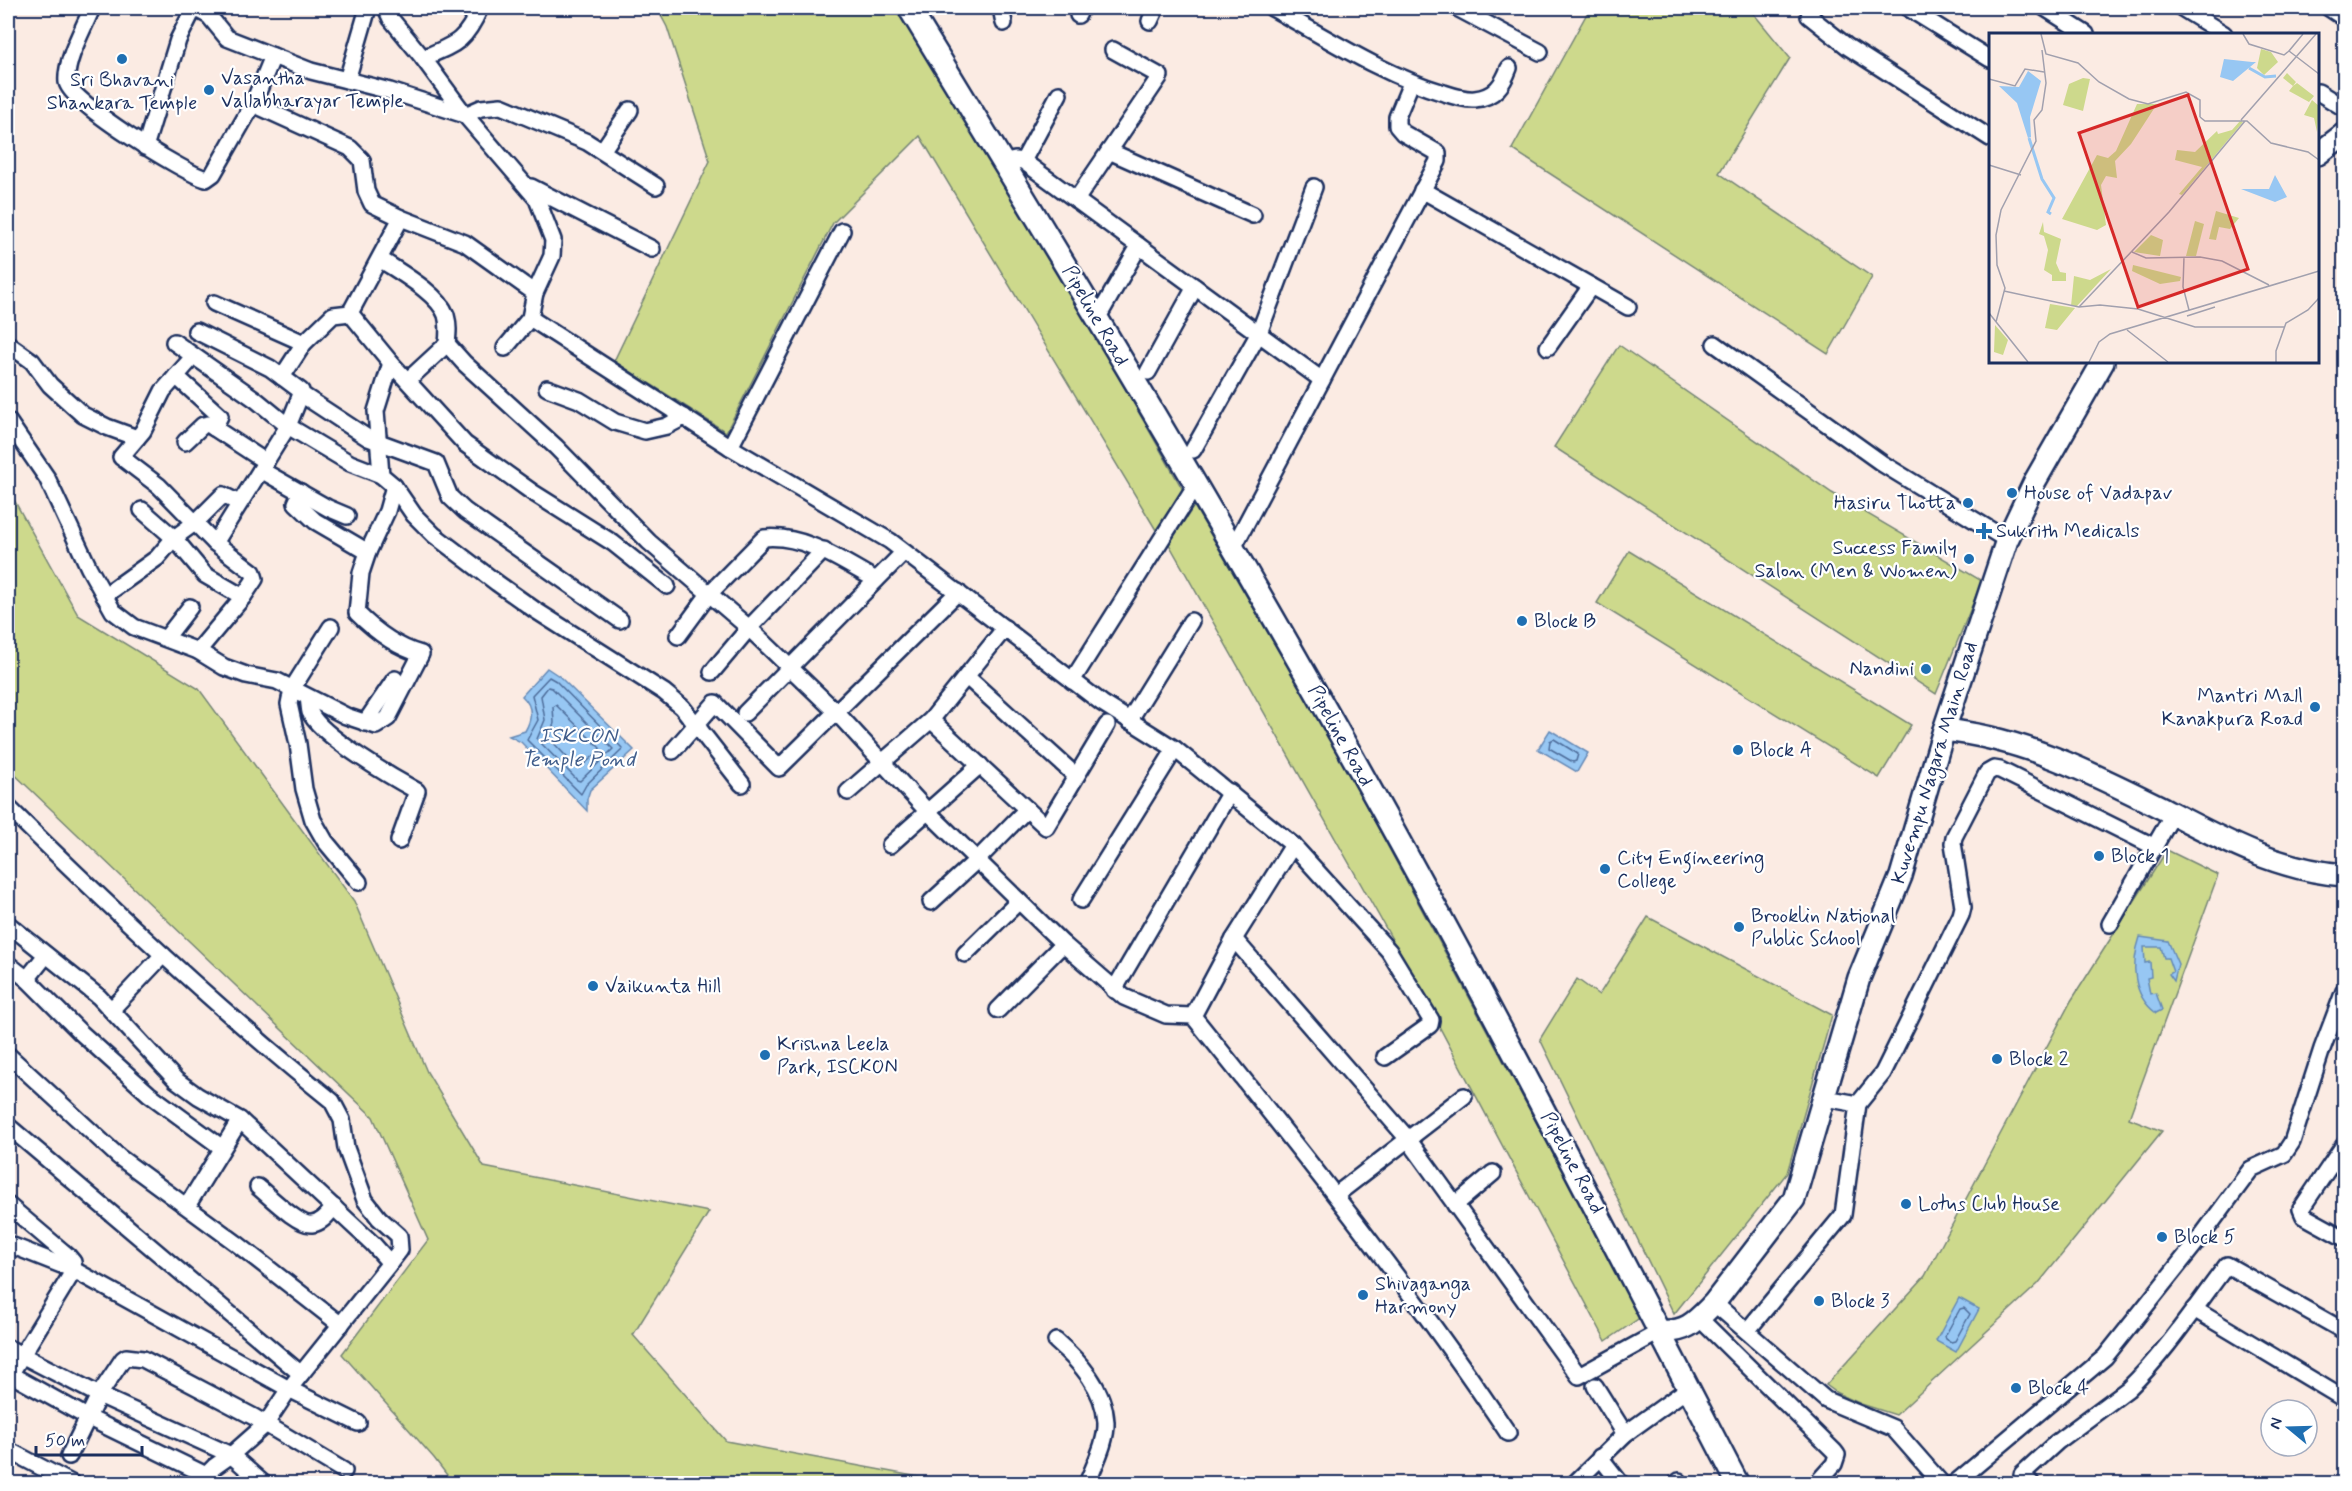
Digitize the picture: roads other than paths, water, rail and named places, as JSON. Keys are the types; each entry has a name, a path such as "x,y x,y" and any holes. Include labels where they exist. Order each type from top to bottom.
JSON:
{"street":[{"path":"92,8 69,65 67,84 76,97 145,147 206,179 213,174 254,104 273,56"},
{"path":"145,147 178,40 194,8 209,16 227,38 311,70 465,115 481,108 501,106 587,142 656,186"},
{"path":"347,80 368,8"},
{"path":"386,8 391,19 465,115 537,199 553,240 552,256 535,293 530,318 505,348"},
{"path":"423,58 464,37 480,8"},
{"name":"Pipeline Road","path":"909,8 1013,162 1097,319 1330,717 1482,994 1661,1332 1738,1484"},
{"path":"1272,8 1411,83 1457,97 1475,99 1491,94 1502,87 1509,68"},
{"path":"1457,8 1540,52"},
{"path":"1908,8 1989,58"},
{"path":"2045,8 2084,33"},
{"path":"2182,8 2222,33"},
{"path":"2329,8 2344,18"},
{"path":"1807,10 1848,47 1989,137"},
{"path":"1076,200 1160,76 1113,50"},
{"path":"1233,550 1436,166 1439,157 1434,150 1403,133 1397,126 1397,117 1411,83"},
{"path":"2319,93 2344,108"},
{"path":"1059,94 1013,162 1076,200 1322,380"},
{"path":"254,104 350,148 362,160 366,191 372,204 465,243 535,293"},
{"path":"602,151 630,110"},
{"path":"2319,153 2344,134"},
{"path":"1109,151 1253,215"},
{"path":"526,184 652,249"},
{"path":"1193,450 1259,333 1314,187"},
{"path":"1422,190 1628,307"},
{"path":"350,313 401,218"},
{"path":"730,447 842,231"},
{"path":"1097,319 1139,246"},
{"path":"380,259 432,296 445,312 448,325 447,344 408,380"},
{"path":"1548,347 1591,286"},
{"path":"1148,372 1195,287"},
{"path":"214,303 304,343"},
{"path":"282,377 304,343 333,315 350,313"},
{"path":"350,313 391,363 465,444 549,503 613,543 667,586"},
{"path":"530,318 730,447 890,541 1072,681 1129,721 1175,749 1293,845 1389,951 1431,1020 1430,1025 1385,1057"},
{"path":"196,331 270,368 301,391 301,394 352,429 380,444 436,463 450,497 465,511 620,620"},
{"path":"174,342 255,399 288,426 350,463 381,475 394,486 414,515 434,535 535,610 664,692 682,707 742,784"},
{"path":"8,344 32,361 50,385 83,414 107,428 137,438"},
{"path":"447,344 464,363 556,447 650,542 749,628 837,713 928,812 1063,944 1114,990 1138,1004 1166,1015 1193,1016 1337,1194 1466,1370 1508,1432"},
{"path":"1715,344 1883,464 2007,540"},
{"path":"193,357 164,391 143,430 121,457 159,486 215,543 253,572 255,579 243,597 198,651"},
{"path":"381,475 376,411 391,363"},
{"name":"Kuvempu Nagara Main Road","path":"1661,1332 1680,1331 1706,1311 1794,1199 1859,978 1901,876 1944,730 2007,540 2035,481 2102,363"},
{"path":"176,375 220,416 214,428"},
{"path":"547,388 579,400 615,422 645,431 667,426 684,417"},
{"path":"215,543 288,426 301,394"},
{"path":"8,421 47,478 113,611 134,627 198,651 224,667 246,675 277,681 346,717 376,726 388,718 421,654 404,649 369,625 357,613 361,573 368,552 382,524 394,486"},
{"path":"185,442 203,425 208,424 301,492 346,516"},
{"path":"1072,681 1195,486"},
{"path":"301,492 296,503 308,514 368,552"},
{"path":"104,596 157,558 174,538 196,522 222,495 239,502"},
{"path":"142,510 174,538 205,575 243,597"},
{"path":"678,636 709,594 764,538 777,537 824,550 876,580"},
{"path":"712,672 749,628 824,550"},
{"path":"745,713 904,552"},
{"path":"672,751 715,702 779,768 958,592"},
{"path":"166,638 190,607"},
{"path":"1129,721 1191,621"},
{"path":"331,627 292,689 289,704 298,744 304,789 313,820 325,841 359,882"},
{"path":"848,792 931,720 1005,628"},
{"path":"967,677 1076,776"},
{"path":"364,723 396,679"},
{"path":"308,698 310,713 325,730 390,776 417,791 399,842"},
{"path":"931,720 1046,827 1107,724"},
{"path":"1944,730 1987,736 2037,751 2085,771 2217,838 2299,869 2344,875"},
{"path":"1081,900 1175,749"},
{"path":"890,845 980,765"},
{"path":"1748,1331 1843,1215 1858,1104 1883,1073 1961,915 1963,907 1954,837 1987,773 1994,769 2000,770 2155,848"},
{"path":"1114,990 1230,792"},
{"path":"8,807 91,890 332,1101 342,1120 346,1148 365,1200 379,1218 399,1236 400,1250 289,1389 265,1425 204,1480 8,1375 74,1270 73,1262 68,1256 8,1205"},
{"path":"931,902 977,860 1027,809"},
{"path":"2110,924 2173,814"},
{"path":"1193,1016 1234,939 1293,845"},
{"path":"965,954 1019,901"},
{"path":"8,924 99,997 176,1080 198,1096 240,1120 334,1207 390,1263"},
{"path":"1234,939 1407,1139 1579,1376 1661,1332"},
{"path":"998,1011 1063,944"},
{"path":"27,979 46,955"},
{"path":"111,1010 163,955"},
{"path":"8,964 27,979 79,1031 149,1094 221,1147"},
{"path":"1954,1484 2105,1357 2251,1169 2284,1154 2292,1142 2322,1049 2344,991"},
{"path":"8,1055 119,1157 187,1206 341,1325"},
{"path":"1337,1194 1464,1096"},
{"path":"1825,1098 1858,1104"},
{"path":"187,1206 221,1147 240,1120"},
{"path":"8,1126 302,1374"},
{"path":"2342,1152 2301,1209 2304,1215 2344,1238"},
{"path":"1455,1205 1493,1173"},
{"path":"258,1187 301,1221 312,1224 323,1220 334,1207"},
{"path":"8,1244 74,1270 289,1389 358,1424"},
{"path":"2022,1480 2057,1442 2128,1389 2164,1348 2227,1264 2344,1331"},
{"path":"2194,1309 2344,1399"},
{"path":"1706,1311 1748,1331 1826,1400 1893,1428 1942,1484"},
{"path":"1706,1311 1837,1455 1834,1464 1816,1484"},
{"path":"1056,1341 1079,1360 1094,1383 1106,1423 1101,1446 1087,1484"},
{"path":"8,1348 99,1395 231,1455 264,1484"},
{"path":"69,1456 99,1395 126,1357 143,1359 344,1471"},
{"path":"1595,1386 1625,1434"},
{"path":"1574,1484 1625,1434 1689,1388"},
{"path":"8,1450 73,1484"},
{"path":"1600,1457 1621,1484"}],"water":[{"name":"ISKCON Temple Pond","path":"547,668 559,676 634,750 590,790 587,811 521,742 509,736 525,731 531,713 529,704 522,696"},
{"path":"1550,730 1588,753 1577,772 1538,749"},
{"path":"2140,937 2168,941 2178,964 2174,981 2169,974 2173,972 2168,958 2164,958 2161,947 2144,947 2145,963 2150,962 2151,977 2147,978 2150,994 2156,993 2162,1010 2156,1013 2148,1006 2138,988 2135,958"},
{"path":"1959,1298 1979,1309 1956,1352 1936,1341"}],"place":[{"name":"Sri Bhavani Shankara Temple","path":"122,59"},
{"name":"Vasantha Vallabharayar Temple","path":"209,90"},
{"name":"House of Vadapav","path":"2012,493"},
{"name":"Hasiru Thotta","path":"1968,503"},
{"name":"Sukrith Medicals","path":"1984,531"},
{"name":"Success Family Salon (Men & Women)","path":"1969,559"},
{"name":"Block B","path":"1522,621"},
{"name":"Nandini","path":"1926,669"},
{"name":"Mantri Mall Kanakpura Road","path":"2315,707"},
{"name":"Block A","path":"1738,750"},
{"name":"Block 1","path":"2099,856"},
{"name":"City Engineering College","path":"1605,869"},
{"name":"Brooklin National Public School","path":"1739,927"},
{"name":"Vaikunta Hill","path":"593,986"},
{"name":"Krishna Leela Park, ISCKON","path":"765,1055"},
{"name":"Block 2","path":"1997,1059"},
{"name":"Lotus Club House","path":"1906,1204"},
{"name":"Block 5","path":"2162,1237"},
{"name":"Shivaganga Harmony","path":"1363,1295"},
{"name":"Block 3","path":"1819,1301"},
{"name":"Block 4","path":"2016,1388"}]}
